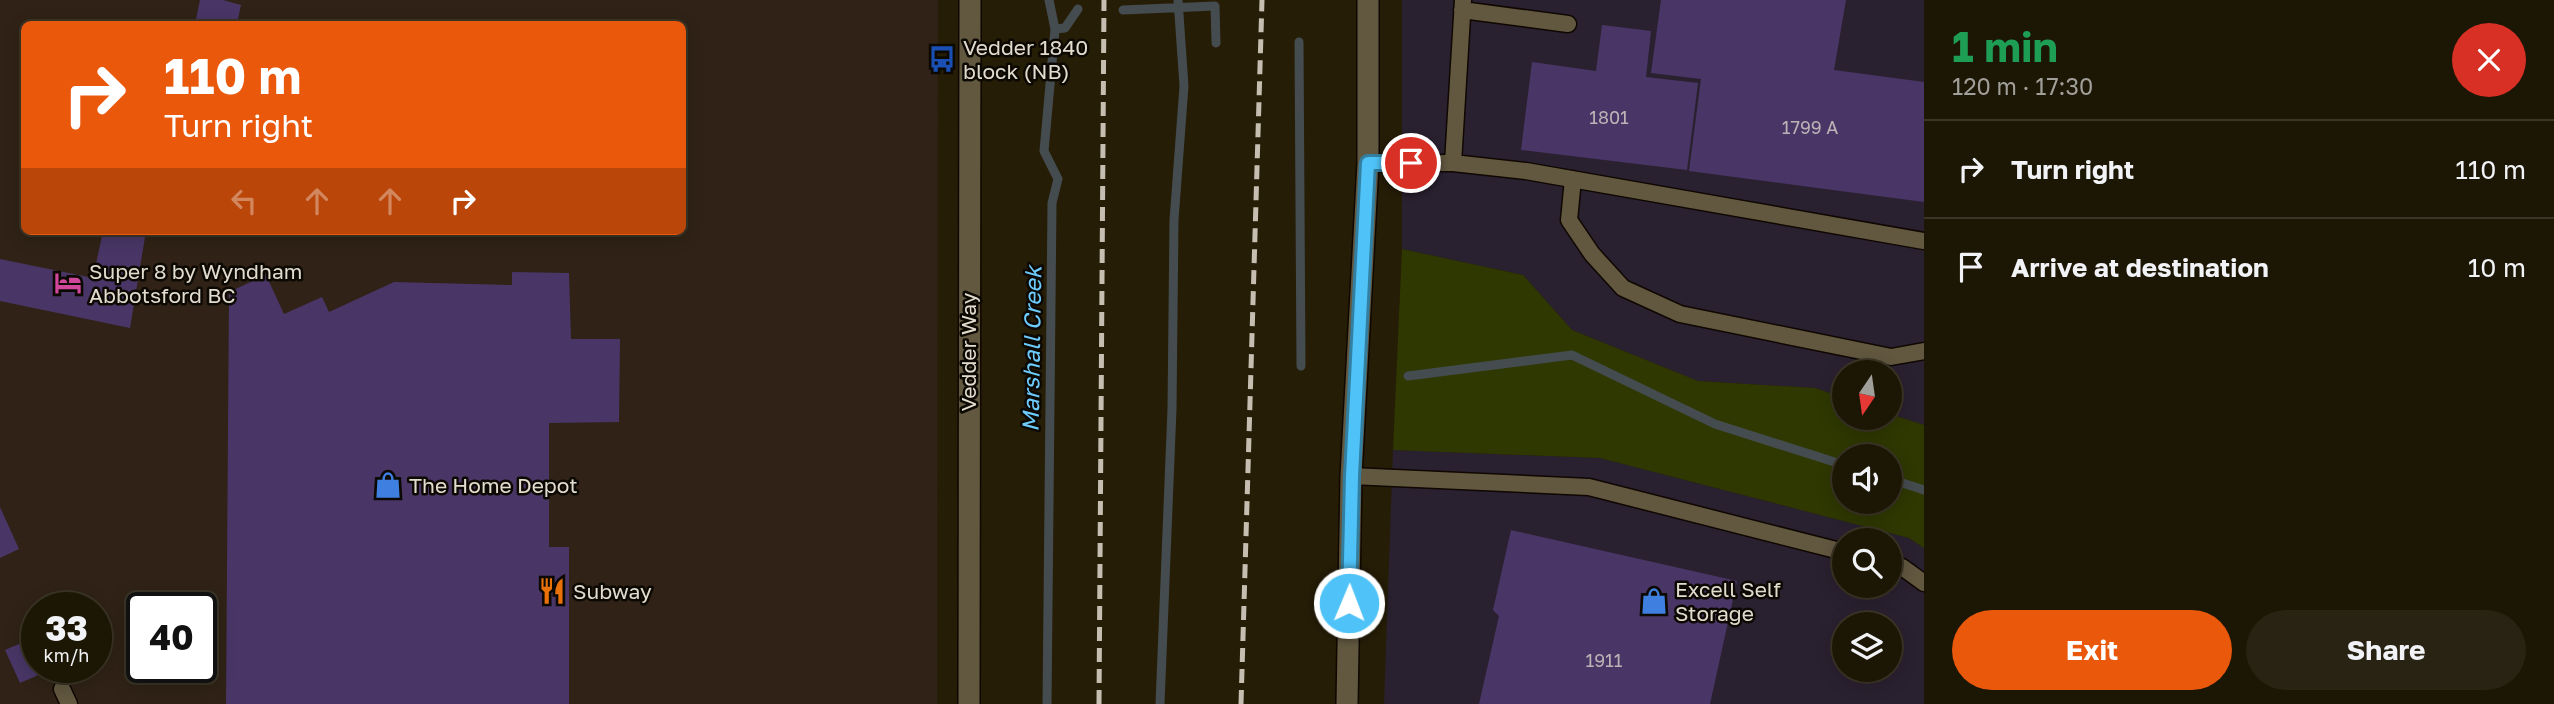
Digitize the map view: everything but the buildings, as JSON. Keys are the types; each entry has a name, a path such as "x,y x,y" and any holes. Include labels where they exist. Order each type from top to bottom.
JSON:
{"street":[{"name":"Vedder Way","path":"969,704 970,0"},
{"path":"1347,704 1352,476 1368,163 1368,0"}],"lane":[{"path":"1453,163 1462,5 1568,24"},
{"path":"1368,163 1453,163 1573,179 1924,241"},
{"path":"1573,179 1569,220 1592,254 1623,288 1680,314 1891,357 1924,351"},
{"path":"1352,476 1589,487 1832,549"},
{"path":"1902,566 1924,583"}],"shaded area":[{"path":"0,0 938,0 937,704 0,704"},
{"path":"1402,0 1924,0 1924,425 1902,418 1902,360 1832,360 1832,394 1815,388 1698,381 1572,330 1523,275 1402,249"},
{"name":"Excell Self Storage","path":"1393,450 1600,458 1870,528 1832,528 1832,598 1902,598 1902,536 1909,538 1924,548 1924,704 1384,704"}],"green space":[{"path":"1402,249 1523,275 1572,330 1698,381 1815,388 1832,394 1832,430 1902,430 1902,418 1924,425 1924,548 1902,536 1902,528 1870,528 1600,458 1393,450"}],"waterway":[{"name":"Marshall Creek","path":"1047,704 1052,203 1058,179 1044,151 1055,29 1049,0"},
{"path":"1160,704 1172,409 1174,220 1184,86 1178,0"},
{"path":"1123,10 1215,6 1216,43"},
{"path":"1055,29 1065,28 1078,9"},
{"path":"1299,42 1301,366"},
{"path":"1408,376 1572,355 1715,424 1832,461"},
{"path":"1902,483 1924,490"}],"railway":[{"path":"1099,704 1104,0"},
{"path":"1241,704 1262,0"}],"place":[{"name":"Vedder 1840 block (NB)","path":"942,59"},
{"name":"Super 8 by Wyndham Abbotsford BC","path":"68,283"},
{"name":"The Home Depot","path":"388,485"},
{"name":"Subway","path":"552,591"},
{"name":"Excell Self Storage","path":"1654,601"}],"route":[{"path":"1349,603 1352,476 1368,163 1411,163"}]}
